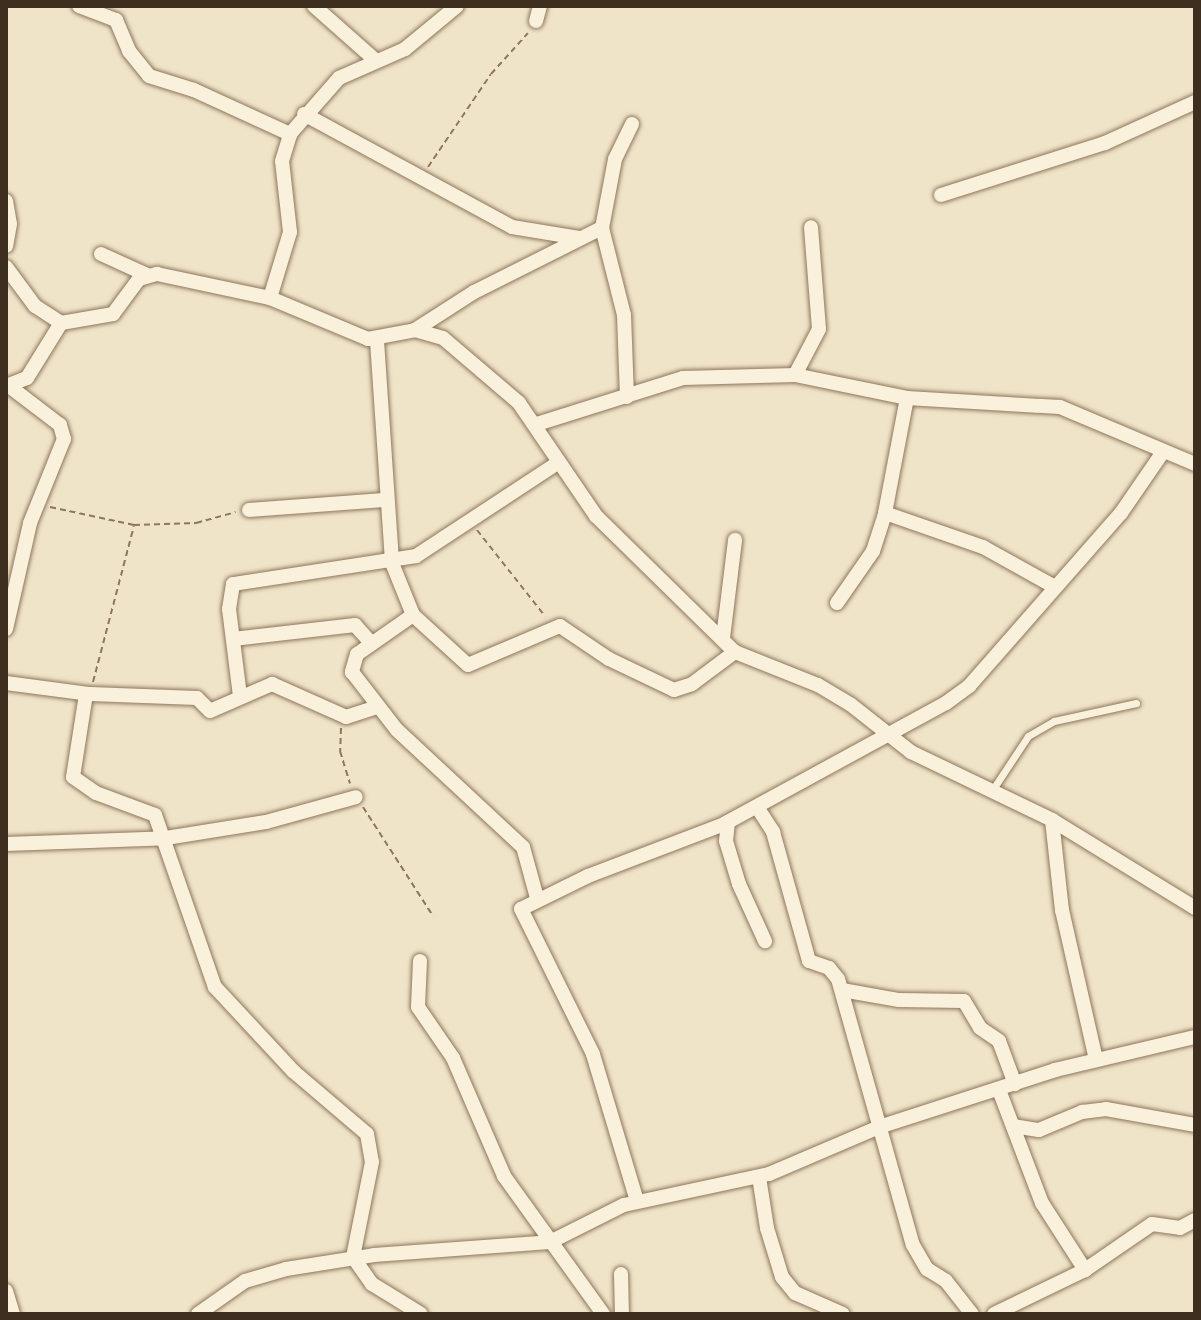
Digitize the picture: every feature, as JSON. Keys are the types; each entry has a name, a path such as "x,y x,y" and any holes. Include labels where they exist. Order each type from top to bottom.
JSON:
{"street":[{"path":"79,6 100,9 116,20 129,51 149,76 194,90 290,134"},
{"path":"314,6 375,60"},
{"path":"270,298 290,232 282,161 290,134 304,114 339,78 405,49 457,6"},
{"path":"536,21 540,6"},
{"path":"941,195 1105,143 1195,102"},
{"path":"304,114 512,227 579,238"},
{"path":"627,397 624,315 602,228 612,172 632,124"},
{"path":"6,201 10,224 6,246"},
{"path":"795,375 819,329 811,227"},
{"path":"101,254 147,275 270,298 377,341 415,330 474,292 602,228"},
{"path":"6,267 35,306 61,323 113,314 147,275"},
{"path":"8,386 27,378 61,323"},
{"path":"415,330 443,338 537,424 559,462 630,555 735,652 818,685 911,752 1052,820 1195,908"},
{"path":"377,341 384,500 392,563 413,615 468,665 502,654 552,625 674,690 692,684 735,652"},
{"path":"537,424 683,378 795,375 907,398 1060,407 1195,464"},
{"path":"7,623 38,503 64,434 60,425 8,386"},
{"path":"837,603 873,551 885,513 907,398"},
{"path":"637,1201 593,1054 521,913 537,898 728,822 891,736 969,686 1053,586 1121,513 1163,452"},
{"path":"240,696 230,592 240,580 392,563 433,548 559,462"},
{"path":"249,510 384,500"},
{"path":"885,513 983,547 1053,586"},
{"path":"723,638 735,540"},
{"path":"413,615 350,664 377,707 458,790 510,831 529,862 537,898"},
{"path":"233,639 355,625 372,644"},
{"path":"6,683 88,694 197,698 210,711 272,684 346,717 377,707"},
{"path":"88,694 73,777 96,793 151,812 166,838 215,987 293,1071 367,1134 372,1162 353,1257 372,1284 421,1314"},
{"path":"6,844 166,838 266,822 356,797"},
{"path":"757,807 773,832 809,961 833,971 842,990 879,1127 898,1177 913,1245 927,1269 946,1281 972,1314"},
{"path":"1052,820 1062,910 1096,1060"},
{"path":"728,822 726,841 765,941"},
{"path":"706,832 726,841"},
{"path":"420,961 418,1007 453,1058 504,1176 603,1314"},
{"path":"842,990 899,1000 964,1001 980,1028 999,1041 1015,1084"},
{"path":"198,1314 256,1276 353,1257 550,1242 637,1201 759,1177 879,1127 1096,1060 1195,1037"},
{"path":"999,1090 1042,1203 1085,1270"},
{"path":"1013,1126 1039,1130 1082,1112 1106,1109 1195,1125"},
{"path":"759,1177 782,1277 795,1293 843,1314"},
{"path":"994,1314 1085,1270 1152,1224 1180,1228 1195,1220"},
{"path":"621,1274 622,1314"},
{"path":"6,1291 13,1314"}],"lane":[{"path":"991,792 1028,736 1054,721 1136,703"}],"path":[{"path":"419,179 491,74 512,56 536,21"},
{"path":"38,503 134,525 196,523 249,510"},
{"path":"472,522 552,625"},
{"path":"88,694 134,525"},
{"path":"346,717 340,751 356,797 433,916"}]}
